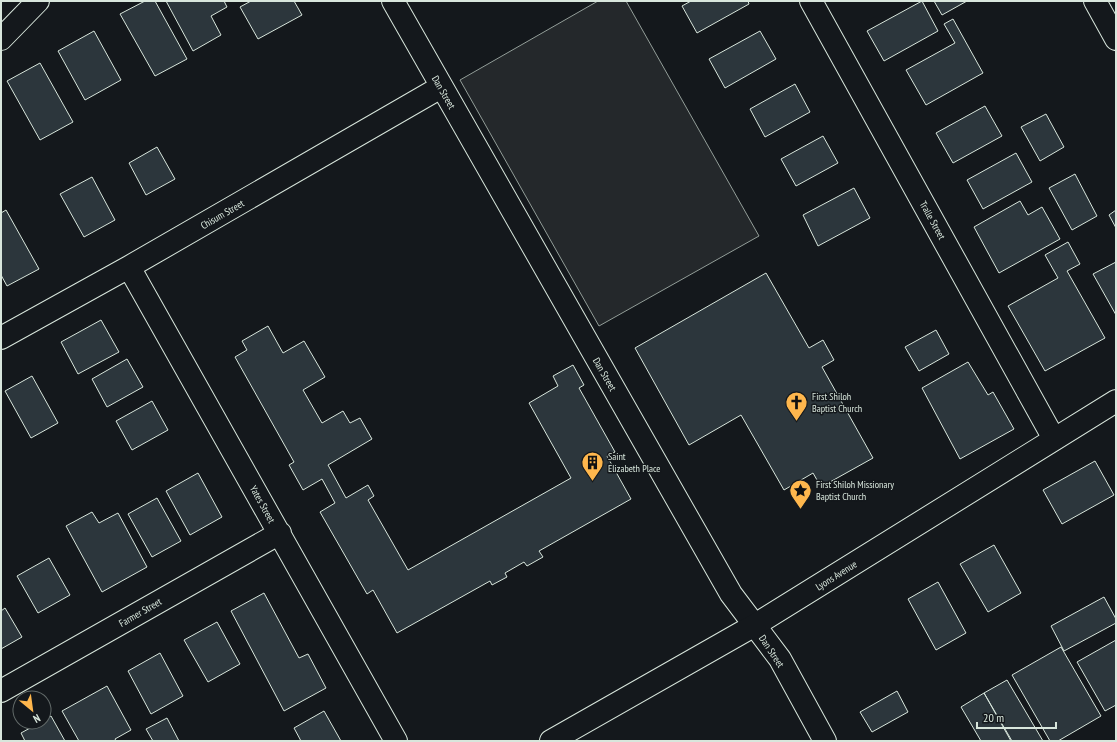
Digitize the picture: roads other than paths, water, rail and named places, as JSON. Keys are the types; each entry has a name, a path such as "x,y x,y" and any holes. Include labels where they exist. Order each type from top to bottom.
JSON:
{"street":[{"path":"1,39 38,1"},
{"name":"Dan Street","path":"393,1 727,587 780,659 825,741"},
{"name":"Tralle Street","path":"811,1 1054,439"},
{"path":"1095,1 1116,39"},
{"name":"Chisum Street","path":"1,338 130,267 441,87"},
{"name":"Yates Street","path":"130,267 396,741"},
{"name":"Lyons Avenue","path":"551,741 755,625 1116,401"},
{"name":"Farmer Street","path":"1,690 280,533"}],"place":[{"name":"First Shiloh Baptist Church","path":"796,422"},
{"name":"Saint Elizabeth Place","path":"592,482"},
{"name":"First Shiloh Missionary Baptist Church","path":"800,510"}]}
